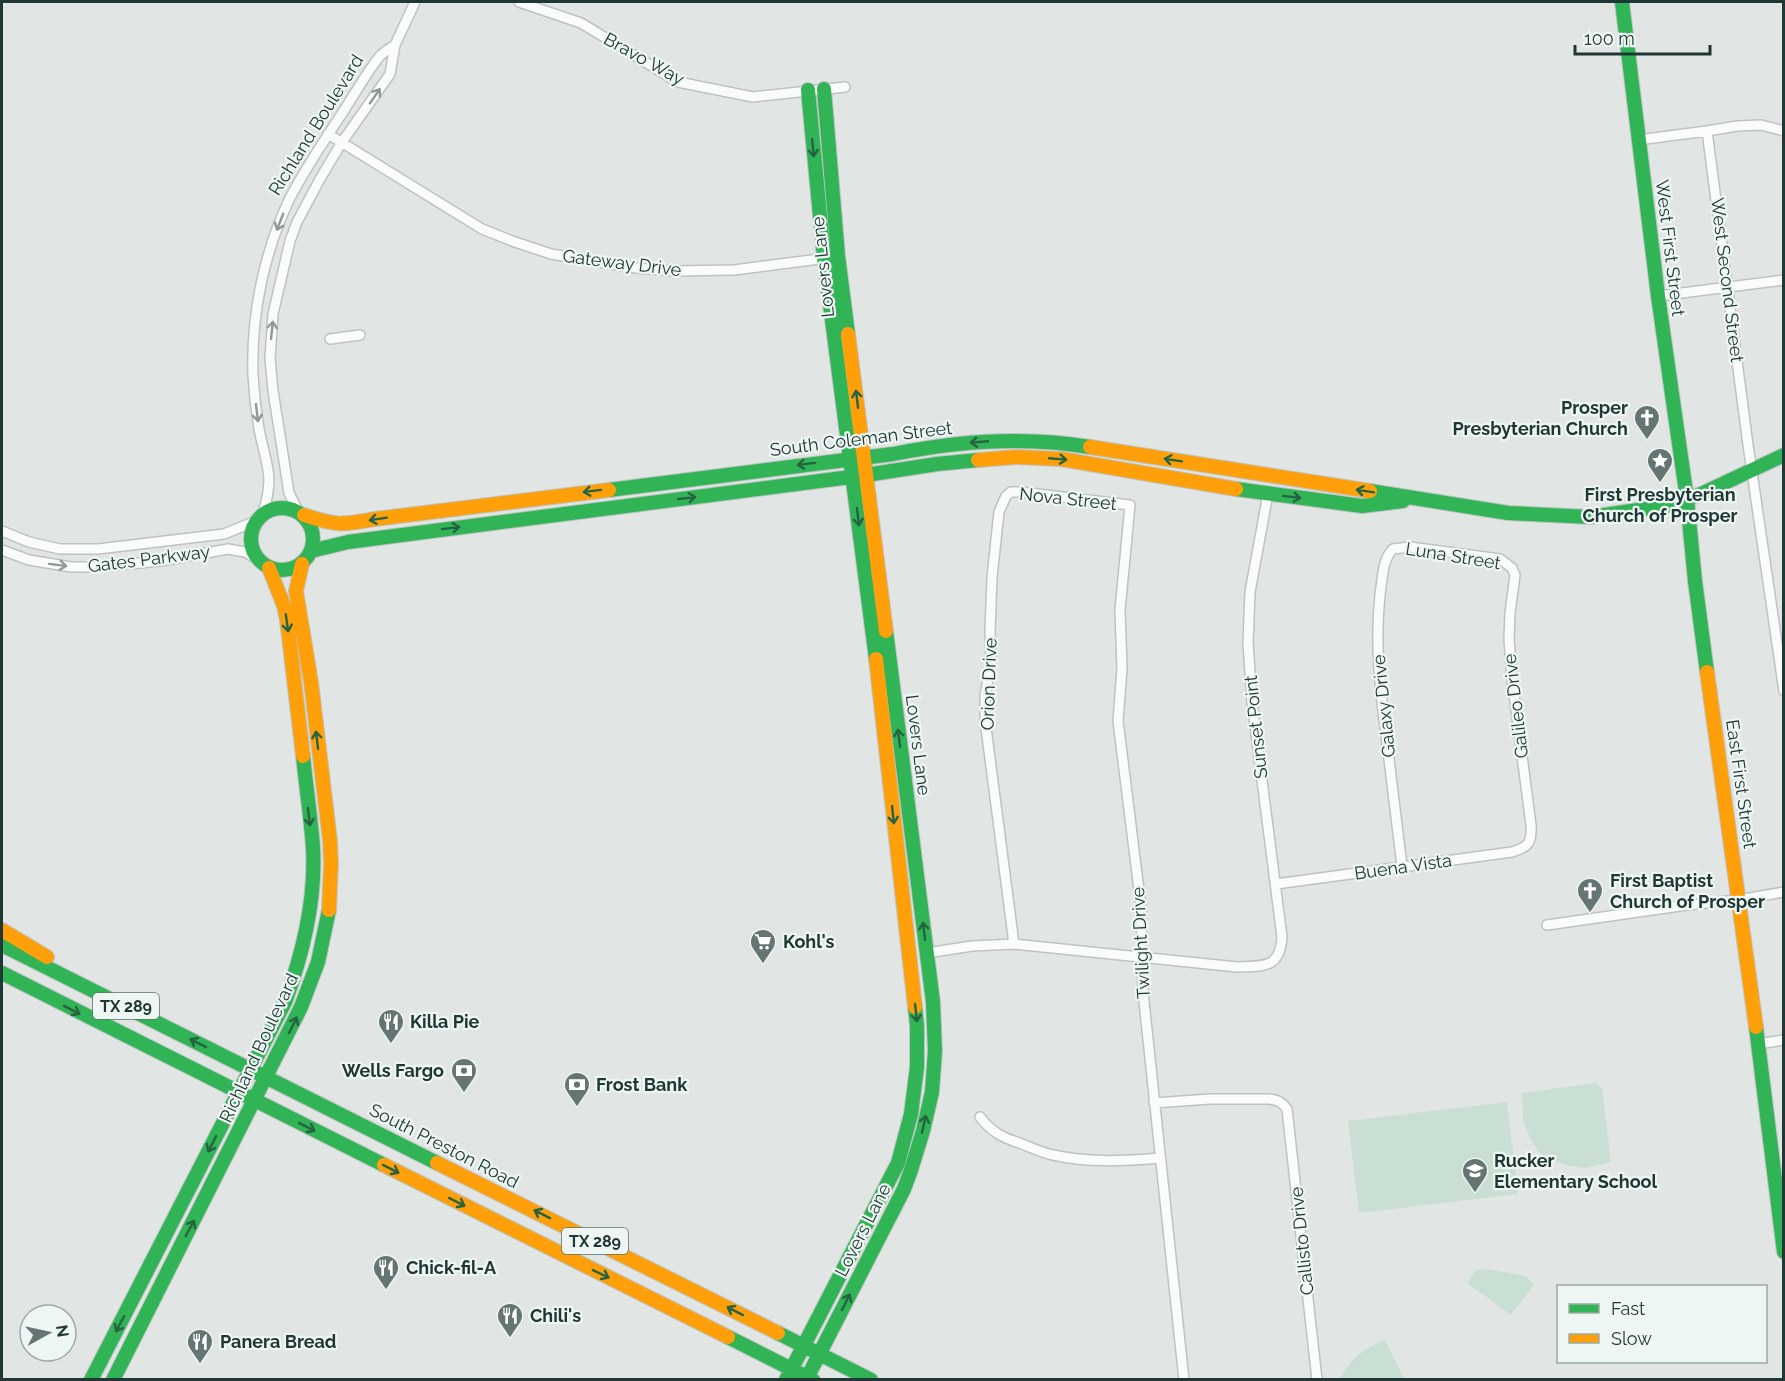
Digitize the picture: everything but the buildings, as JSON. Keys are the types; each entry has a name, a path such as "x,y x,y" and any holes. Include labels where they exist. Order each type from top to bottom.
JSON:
{"street":[{"name":"Richland Boulevard","path":"301,513 286,480 273,391 270,358 273,314 297,222 342,142 390,74 395,45 416,2"},
{"name":"Bravo Way","path":"519,2 581,22 678,82 753,97 845,87"},
{"name":"West First Street","path":"1622,2 1658,296 1687,499"},
{"name":"Richland Boulevard","path":"260,517 268,500 270,480 259,427 253,362 261,283 276,234 290,200 328,134 381,55 395,45"},
{"name":"Lovers Lane","path":"824,89 831,257"},
{"name":"Lovers Lane","path":"807,90 858,458 884,673 927,953 935,1032 933,1086 916,1156 904,1189 819,1354 809,1379"},
{"path":"1638,140 1761,125 1784,131"},
{"name":"West Second Street","path":"1707,131 1748,445 1784,691"},
{"name":"Gateway Drive","path":"328,134 482,229 512,242 551,254 636,268 674,271 734,270 831,257"},
{"path":"1658,296 1784,280"},
{"path":"330,339 360,335"},
{"name":"South Coleman Street","path":"301,513 327,523 345,525 375,519 858,458 934,446 994,441 1074,444 1508,513 1590,517 1672,505 1784,455"},
{"name":"South Coleman Street","path":"311,551 348,542 937,464 1017,457 1061,459 1268,494 1362,506 1423,499"},
{"path":"1268,494 1272,475"},
{"path":"640,485 642,504"},
{"name":"Nova Street","path":"1006,496 1011,492 1021,492 1130,506"},
{"name":"Sunset Point","path":"1142,957 1236,967 1264,966 1276,959 1281,949 1282,937 1276,884 1252,702 1248,643 1250,592 1268,494"},
{"name":"Orion Drive","path":"1006,496 999,512 992,577 991,661 985,696 985,720 1014,944"},
{"name":"East First Street","path":"1687,499 1695,581 1784,1252"},
{"name":"Twilight Drive","path":"1130,506 1120,610 1122,669 1118,721 1141,906 1142,957 1154,1102 1184,1380"},
{"path":"284,507 301,513 310,524 314,534 311,551 302,564 286,570 264,565 254,553 251,542 252,531 260,517 273,508 284,507"},
{"path":"414,514 416,533"},
{"name":"Gates Parkway","path":"2,531 29,542 60,549 98,549 224,534 260,517"},
{"path":"159,543 161,561"},
{"name":"Luna Street","path":"1393,549 1410,547 1500,560 1512,568"},
{"name":"Gates Parkway","path":"2,550 29,560 71,567 96,567 161,561 228,549 245,552 264,565"},
{"name":"Galaxy Drive","path":"1393,549 1387,555 1379,600 1378,658 1380,693 1402,866"},
{"name":"Richland Boulevard","path":"113,1380 301,1007 318,962 329,916 330,841 305,639 296,591 302,564"},
{"name":"Richland Boulevard","path":"91,1380 285,1002 307,934 313,885 313,848 287,620 284,606 264,565"},
{"name":"Galileo Drive","path":"1512,568 1515,585 1510,613 1509,639 1531,825 1532,837 1528,844"},
{"name":"Lovers Lane","path":"789,1375 898,1163 911,1114 917,1067 917,1026 884,673"},
{"path":"298,718 315,715"},
{"name":"Buena Vista","path":"1276,884 1512,852 1528,844"},
{"path":"1547,925 1784,892"},
{"path":"2,930 97,991"},
{"path":"909,955 972,946 1014,944 1142,957"},
{"name":"South Preston Road","path":"2,945 871,1380"},
{"name":"TX 289","path":"2,974 255,1100 789,1375 809,1379"},
{"path":"2,980 48,997"},
{"path":"1758,1044 1784,1040"},
{"name":"Callisto Drive","path":"1154,1102 1269,1099 1283,1103 1289,1117 1317,1380"},
{"path":"980,1117 988,1128 1004,1138 1052,1155 1082,1160 1120,1162 1160,1158"},
{"path":"148,1272 162,1279"}],"green space":[{"path":"1595,1083 1602,1088 1611,1162 1585,1168 1565,1165 1542,1156 1530,1138 1523,1120 1522,1093"},
{"path":"1507,1102 1518,1194 1359,1213 1348,1121"},
{"path":"1487,1269 1526,1276 1534,1285 1511,1315 1467,1283 1476,1270"},
{"path":"1385,1340 1404,1379 1340,1379 1358,1355"}],"traffic: fast":[{"path":"1622,2 1658,296 1687,499 1707,672"},
{"path":"824,89 838,256 848,334"},
{"path":"808,90 824,258 876,659"},
{"path":"609,490 966,443 1016,441 1090,447"},
{"path":"1370,491 1508,513 1590,517 1672,505 1784,455"},
{"path":"311,551 348,542 978,460"},
{"path":"1236,489 1362,506 1403,501"},
{"path":"276,508 288,508 304,517 311,527 313,539 311,551 304,561 288,570 276,570 265,565 256,556 251,545 251,533 256,522 265,513 276,508"},
{"path":"806,1380 904,1189 923,1131 932,1092 935,1051 933,1002 886,631"},
{"path":"91,1380 285,1002 303,946 312,888 313,848 303,756"},
{"path":"113,1380 301,1007 318,962 329,910"},
{"path":"2,945 437,1163"},
{"path":"2,973 384,1165"},
{"path":"786,1380 898,1163 911,1114 917,1067 915,1007"},
{"path":"1756,1027 1784,1252"},
{"path":"778,1333 871,1380"},
{"path":"728,1337 813,1380"}],"traffic: slow":[{"path":"848,334 886,631"},
{"path":"1090,447 1370,491"},
{"path":"978,460 1017,457 1061,459 1236,489"},
{"path":"304,515 332,523 346,523 609,490"},
{"path":"302,564 296,591 311,682 330,841 329,910"},
{"path":"269,568 287,620 303,756"},
{"path":"876,659 915,1007"},
{"path":"1707,672 1756,1027"},
{"path":"2,930 47,957"},
{"path":"437,1163 778,1333"},
{"path":"384,1165 728,1337"}],"place":[{"name":"Prosper Presbyterian Church","path":"1647,441"},
{"name":"First Presbyterian Church of Prosper","path":"1660,484"},
{"name":"First Baptist Church of Prosper","path":"1590,914"},
{"name":"Kohl's","path":"763,965"},
{"name":"Killa Pie","path":"391,1045"},
{"name":"Wells Fargo","path":"464,1094"},
{"name":"Frost Bank","path":"577,1108"},
{"name":"Rucker Elementary School","path":"1475,1194"},
{"name":"Chick-fil-A","path":"386,1291"},
{"name":"Chili's","path":"510,1339"},
{"name":"Panera Bread","path":"200,1365"}]}
